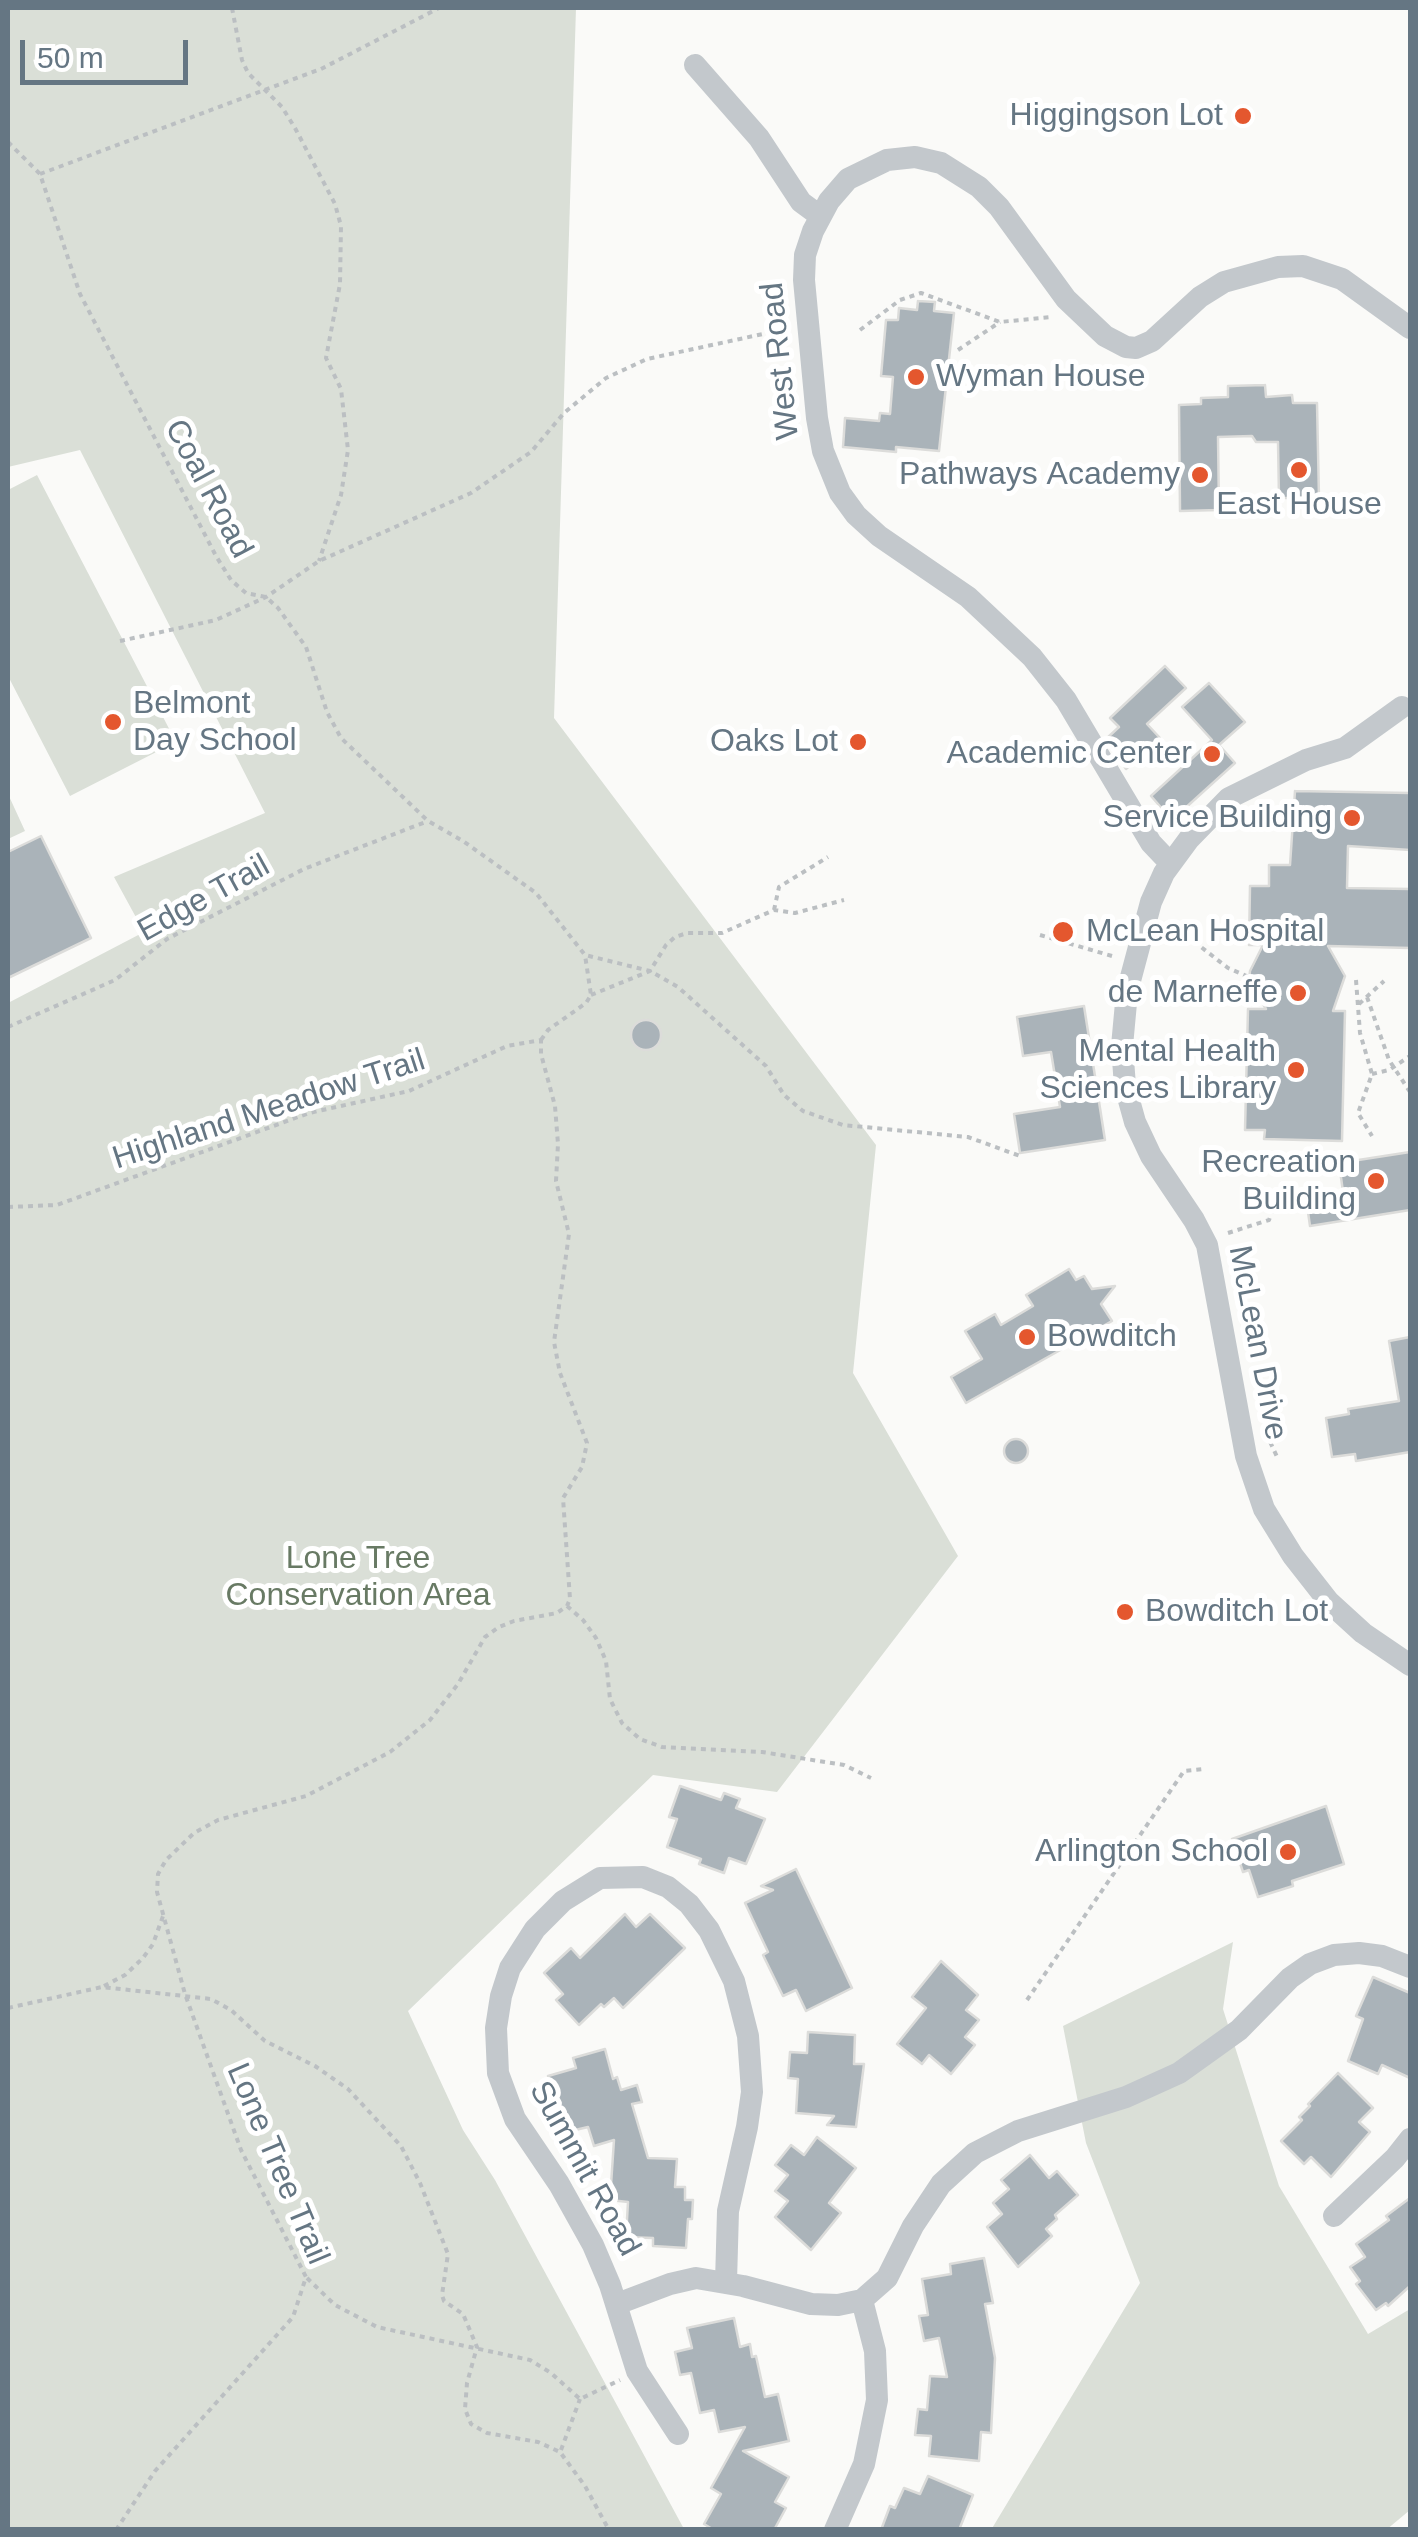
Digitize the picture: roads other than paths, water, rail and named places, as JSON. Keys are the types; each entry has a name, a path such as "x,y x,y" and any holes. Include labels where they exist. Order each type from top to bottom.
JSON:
{"street":[{"path":"696,65 759,138 801,202 820,216"},
{"name":"West Road","path":"1170,863 1150,843 1066,700 1032,657 985,610 938,573 879,536 856,515 834,481 819,435 804,267 808,242 838,189 872,165 914,157 941,163 990,197 1041,269 1079,313 1116,343 1136,348 1152,341 1200,297 1224,282 1265,268 1304,266 1355,286 1410,328"},
{"name":"McLean Drive","path":"1402,707 1344,748 1306,760 1229,798 1170,863 1150,902 1127,992 1122,1046 1130,1104 1151,1156 1207,1246 1246,1456 1264,1509 1293,1556 1329,1602 1362,1632 1410,1665"},
{"name":"Summit Road","path":"678,2434 638,2371 603,2267 577,2214 515,2119 502,2089 496,2058 500,1996 518,1954 563,1901 600,1878 643,1877 668,1887 689,1904 709,1930 734,1981 748,2036 752,2092 728,2211 726,2282"},
{"path":"835,2530 864,2464 877,2400 874,2351 862,2300 887,2278 922,2211 963,2162 1003,2138 1142,2091 1180,2073 1250,2020 1290,1978 1310,1964 1334,1955 1359,1953 1382,1956 1410,1967"},
{"path":"1334,2216 1410,2139"},
{"name":"Summit Road","path":"617,2304 683,2280 726,2282 811,2304 838,2305 862,2300"}],"place":[{"name":"Higgingson Lot","path":"1243,116"},
{"name":"Wyman House","path":"916,377"},
{"name":"East House","path":"1299,470"},
{"name":"Pathways Academy","path":"1200,475"},
{"name":"Belmont Day School","path":"113,722"},
{"name":"Oaks Lot","path":"858,742"},
{"name":"Academic Center","path":"1212,754"},
{"name":"Service Building","path":"1352,818"},
{"name":"McLean Hospital","path":"1063,932"},
{"name":"de Marneffe","path":"1298,993"},
{"name":"Mental Health Sciences Library","path":"1296,1070"},
{"name":"Recreation Building","path":"1376,1181"},
{"name":"Bowditch","path":"1027,1337"},
{"name":"Bowditch Lot","path":"1125,1612"},
{"name":"Arlington School","path":"1288,1852"}],"park label":[{"name":"Lone Tree Conservation Area","path":"358,1578"}]}
